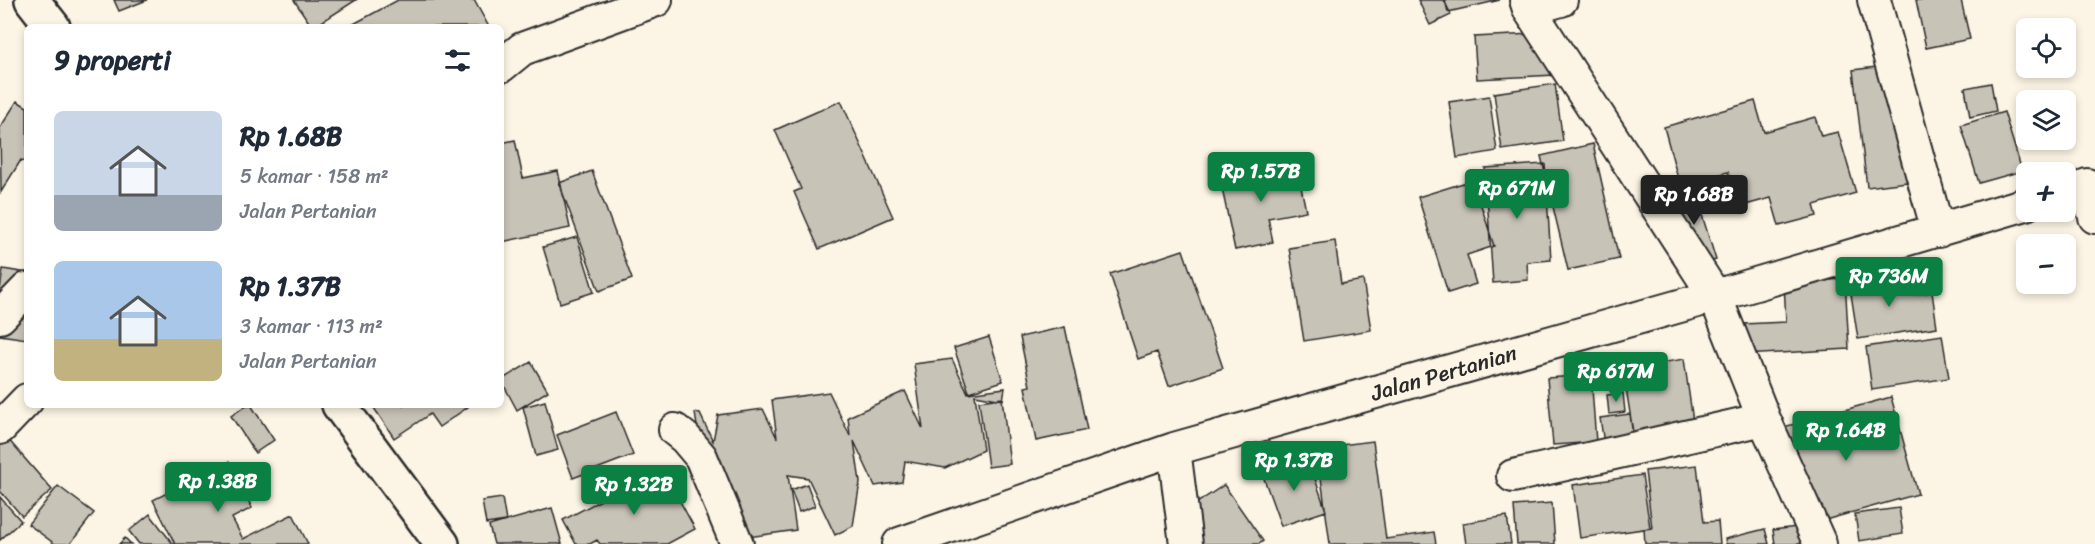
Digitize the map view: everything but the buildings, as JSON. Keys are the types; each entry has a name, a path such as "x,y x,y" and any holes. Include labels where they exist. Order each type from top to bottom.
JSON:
{"highway":[{"path":"32,0 51,24"},
{"path":"341,408 442,544"}],"street":[{"path":"504,64 522,49 656,0"},
{"path":"1561,0 1528,4 1715,296 1764,419 1820,544"},
{"path":"1874,0 1938,231"},
{"path":"2082,186 2095,217"},
{"name":"Jalan Pertanian","path":"899,544 1174,449 1715,296 2016,207"},
{"path":"0,317 24,293"},
{"path":"0,428 24,403"},
{"path":"1513,476 1764,419"},
{"path":"675,430 701,457 737,544"},
{"path":"1174,449 1186,544"}]}
